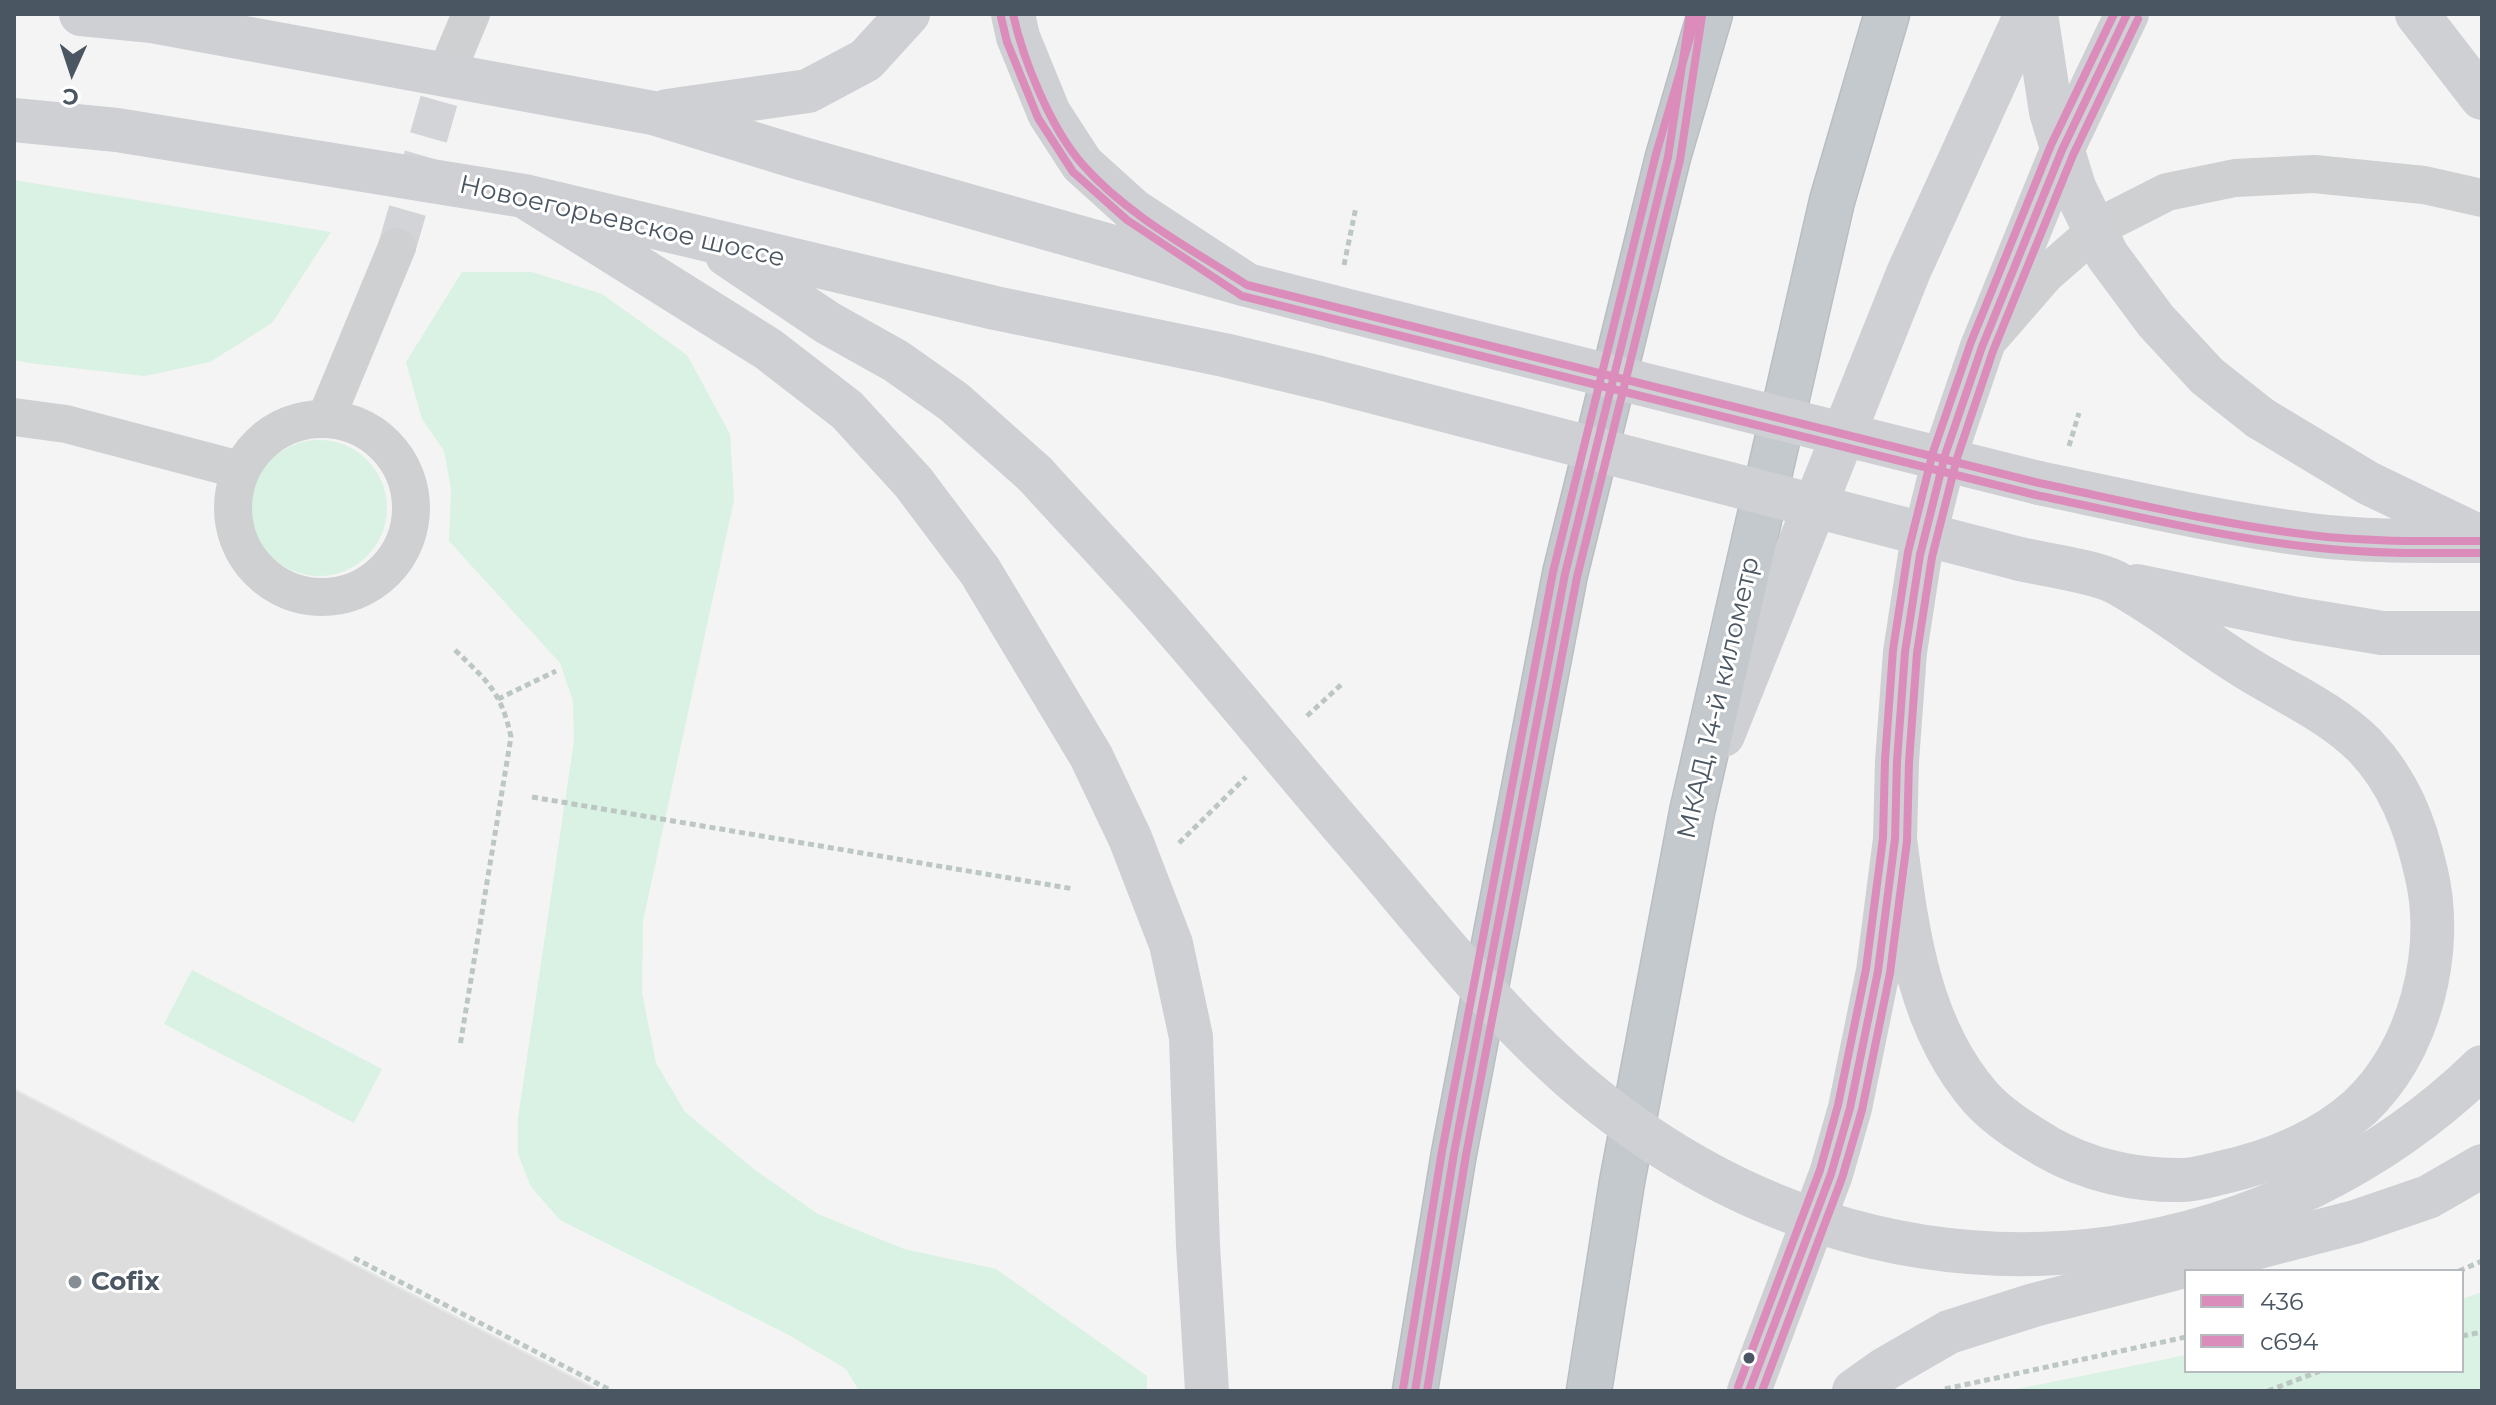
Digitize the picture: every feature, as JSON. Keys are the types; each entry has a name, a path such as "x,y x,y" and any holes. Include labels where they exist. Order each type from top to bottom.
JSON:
{"highway":[{"path":"1415,1391 1454,1153 1565,574 1668,157 1710,14"},
{"name":"МКАД, 14-й километр","path":"1589,1391 1622,1182 1692,812 1832,201 1887,14"}],"main road":[{"path":"81,14 152,21 653,113 1247,285 1338,289 2039,483 2311,535 2390,540 2482,539"},
{"path":"653,113 808,91 866,60 908,14"},
{"path":"1013,14 1018,37 1049,113 1082,164 1134,211 1247,285"},
{"path":"1668,157 1690,14"},
{"path":"1692,812 1909,271 2026,14"},
{"path":"2036,14 2056,127 2074,187 2107,255 2166,332 2207,376 2260,418 2368,483 2482,539"},
{"path":"1749,1391 1831,1174 1850,1108 1878,971 1895,839 1905,652 1920,555 1945,455 1982,347 2062,150 2127,14"},
{"path":"2417,14 2482,98"},
{"name":"Новоегорьевское шоссе","path":"14,120 117,130 524,196 995,308 1316,377 2111,580 2297,619 2382,633 2482,633"},
{"path":"524,196 768,349 847,410 913,482 980,571 1091,756 1130,838 1171,944 1191,1037 1207,1391"},
{"path":"702,238 828,323 896,361 954,402 1035,474 1168,620 1488,995 1569,1076 1622,1120 1680,1160 1741,1192 1805,1218 1872,1237 1940,1249 2023,1254 2079,1252 2148,1243 2215,1226 2267,1207 2342,1172 2401,1135 2456,1093 2482,1067"},
{"path":"1895,839 1906,926 1923,994 1946,1046 1981,1099 2019,1130 2073,1162 2133,1177 2186,1181 2254,1166 2316,1139 2361,1106 2397,1060 2403,1047 2420,1006 2432,943 2431,892 2418,837 2400,791 2364,746 2314,707 2111,580"},
{"path":"1854,1391 1949,1332 2034,1305 2355,1222 2428,1197 2482,1166"}],"street":[{"path":"448,69 471,14"},
{"path":"1982,347 2045,275 2102,225 2167,192 2235,178 2314,174 2424,185 2482,198"},
{"path":"326,418 397,247"},
{"path":"14,417 66,424 240,470"},
{"path":"326,418 362,427 391,450 408,482 411,520 399,554 376,580 344,595 309,597 276,586 251,564 235,534 232,501 240,470 261,442 291,424 326,418"}],"path":[{"path":"1338,289 1356,207"},
{"path":"455,650 493,687 507,718 511,737 460,1046"},
{"path":"498,699 556,671"},
{"path":"1306,717 1342,684"},
{"path":"532,797 1074,889"},
{"path":"354,1258 612,1391"},
{"path":"2464,1269 2482,1261"},
{"path":"1935,1391 2184,1337"},
{"path":"2268,1391 2315,1373"}],"green space":[{"path":"14,180 331,232 272,323 210,362 145,376 29,363 14,360"},
{"path":"462,272 532,272 602,294 687,355 730,434 734,500 643,921 642,993 656,1063 685,1112 755,1170 818,1214 904,1249 996,1269 1147,1376 1147,1391 859,1391 846,1369 787,1334 560,1220 531,1187 518,1154 518,1118 574,741 573,701 560,663 449,541 451,489 444,451 422,419 406,362"},
{"path":"319,440 345,445 367,460 382,482 387,508 382,534 367,556 345,571 319,576 293,571 271,556 256,534 251,508 256,482 271,460 293,445"},
{"path":"192,970 382,1069 354,1123 164,1024"},
{"path":"2482,1292 2482,1391 2007,1391 2184,1355 2184,1373 2464,1373 2464,1298"}],"building":[{"path":"14,1089 29,1097 600,1391 14,1391"}],"tunnel":[{"path":"397,247 448,69"}],"transit line":[{"name":"436","path":"1013,14 1024,52 1049,114 1083,165 1139,215 1247,285 2039,483 2174,512 2331,537 2482,541"},
{"name":"436","path":"1415,1391 1454,1153 1565,574 1668,157 1690,14"},
{"path":"1403,1389 1442,1151 1553,572 1656,154 1697,14"},
{"path":"1738,1387 1820,1170 1838,1105 1866,969 1883,838 1893,650 1908,552 1933,452 1971,342 2051,145 2114,14"},
{"name":"436","path":"1749,1391 1831,1174 1850,1108 1878,971 1895,839 1905,652 1920,555 1945,455 1982,347 2062,150 2127,14"},
{"name":"с694","path":"1427,1391 1466,1155 1577,577 1680,160 1702,16"},
{"name":"с694","path":"1001,17 1007,42 1038,118 1073,172 1127,220 1242,296 2036,495 2182,526 2256,540 2330,549 2482,553"},
{"name":"с694","path":"1762,1391 1842,1178 1862,1110 1890,973 1907,841 1917,653 1932,557 1957,458 1993,351 2073,155 2138,19"}],"place":[{"name":"Cofix","path":"75,1282"}]}
